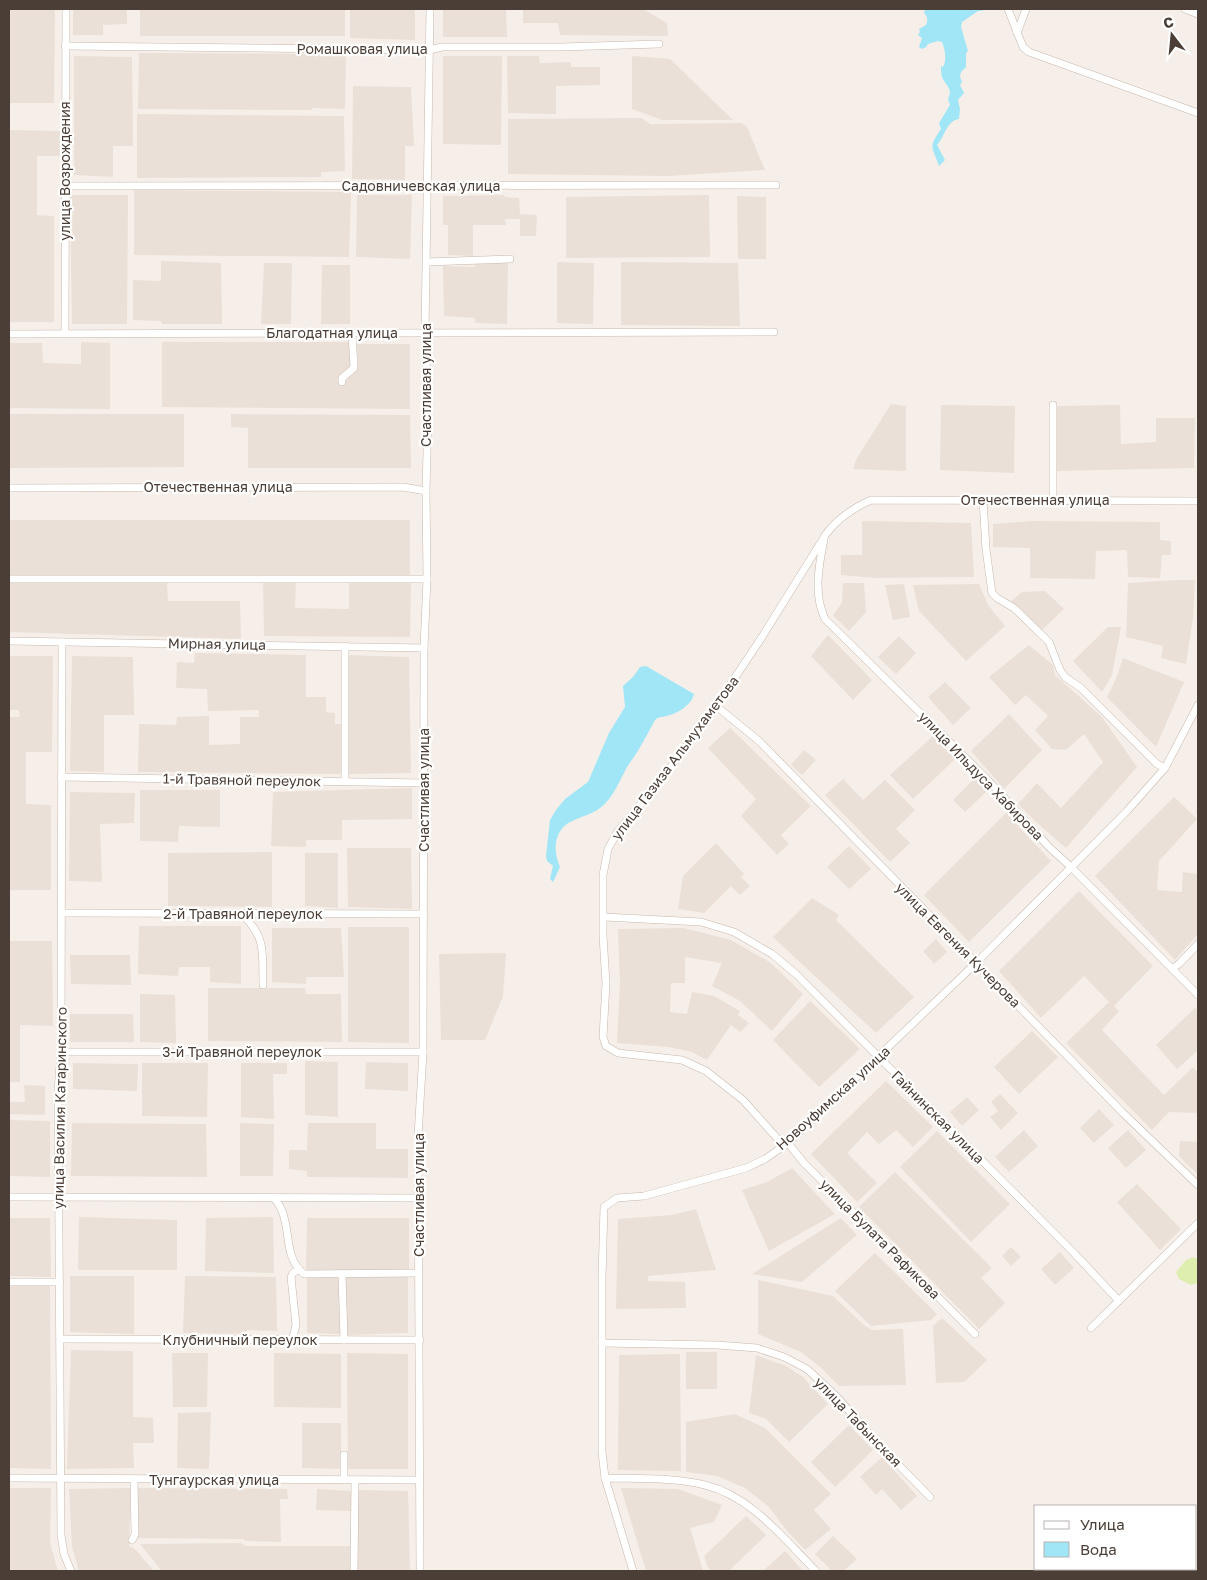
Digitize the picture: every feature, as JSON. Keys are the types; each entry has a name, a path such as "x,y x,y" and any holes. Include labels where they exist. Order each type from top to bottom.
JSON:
{"street":[{"name":"улица Возрождения","path":"65,334 66,9"},
{"name":"Счастливая улица","path":"420,1571 418,1136 423,1052 424,648 427,579 426,491 428,413 425,332 429,186 430,9"},
{"path":"1008,9 1023,48 1029,52 1198,112"},
{"path":"1017,33 1026,9"},
{"path":"1185,9 1198,14"},
{"name":"Ромашковая улица","path":"65,46 429,50 442,47 561,47 659,44"},
{"name":"Садовничевская улица","path":"65,186 776,185"},
{"path":"427,262 510,259"},
{"name":"Благодатная улица","path":"9,334 774,332"},
{"path":"342,382 342,378 354,368 352,333"},
{"path":"1053,405 1053,500"},
{"name":"Отечественная улица","path":"9,488 403,487 426,491"},
{"name":"Отечественная улица","path":"872,500 1198,501"},
{"name":"улица Газиза Альмухаметова","path":"604,917 603,875 608,849 618,831 664,776 716,706 762,637 826,534 846,513 872,500"},
{"path":"983,500 986,549 992,593 1014,608 1049,642 1060,670 1065,677 1080,688 1157,764 1165,768"},
{"name":"улица Ильдуса Хабирова","path":"826,534 818,582 818,600 826,618 986,778 1049,847 1198,996"},
{"path":"9,579 427,579"},
{"name":"Мирная улица","path":"9,641 424,648"},
{"name":"улица Василия Катаринского","path":"62,642 60,777 62,913 61,1052 58,1091 61,1339 60,1480 61,1536 64,1554 71,1571"},
{"path":"345,646 345,781"},
{"name":"Новоуфимская улица","path":"633,1571 605,1478 602,1452 604,1207 617,1198 644,1196 746,1168 786,1144 976,963 1128,811 1165,768 1198,705"},
{"name":"улица Евгения Кучерова","path":"716,706 759,741 1123,1112 1198,1185"},
{"name":"1-й Травяной переулок","path":"60,777 424,783"},
{"name":"2-й Травяной переулок","path":"62,913 424,914"},
{"path":"242,914 259,934 262,947 264,985"},
{"name":"Гайнинская улица","path":"604,917 701,922 734,932 772,954 796,974 1119,1300"},
{"name":"улица Булата Рафикова","path":"604,917 602,936 606,983 603,1037 606,1046 618,1053 682,1060 706,1071 743,1100 975,1334"},
{"path":"1172,969 1198,944"},
{"name":"3-й Травяной переулок","path":"61,1052 423,1052"},
{"path":"9,1197 418,1198"},
{"path":"274,1198 282,1211 289,1253 298,1269 304,1274 419,1273"},
{"path":"1092,1328 1198,1223"},
{"path":"289,1340 293,1337 296,1325 291,1277 298,1269"},
{"path":"342,1274 344,1340"},
{"path":"9,1282 60,1282"},
{"name":"Клубничный переулок","path":"61,1339 420,1340"},
{"name":"улица Табынская","path":"602,1343 717,1345 757,1348 784,1357 807,1369 837,1397 881,1447 930,1497"},
{"path":"344,1455 344,1480"},
{"name":"Тунгаурская улица","path":"9,1478 60,1480 420,1480"},
{"path":"605,1478 683,1481 720,1490 741,1501 758,1514 816,1571"},
{"path":"132,1540 135,1536 134,1480"},
{"path":"354,1571 355,1480"}],"shaded area":[{"path":"11,9 55,9 54,103 9,103 9,11"},
{"path":"73,9 127,9 127,24 103,25 103,35 73,35"},
{"path":"140,9 345,9 345,36 140,36"},
{"path":"350,9 415,9 415,40 350,38"},
{"path":"443,9 506,9 507,37 443,37"},
{"path":"523,9 643,9 667,23 668,36 560,35 558,23 523,23"},
{"path":"139,53 346,54 345,109 138,109"},
{"path":"74,56 132,57 133,146 113,146 113,177 74,175"},
{"path":"443,56 502,56 501,145 443,144"},
{"path":"507,56 539,56 540,63 571,62 571,67 600,67 600,85 556,86 556,114 508,113"},
{"path":"632,56 670,59 733,120 662,120 632,109"},
{"path":"353,86 411,87 414,146 405,146 405,180 352,179"},
{"path":"137,114 344,116 345,171 321,172 321,177 137,178"},
{"path":"642,118 650,124 742,123 747,127 765,170 667,176 508,174 508,119"},
{"path":"9,130 60,131 61,156 37,156 37,215 54,216 54,322 9,322"},
{"path":"134,190 351,192 349,257 134,255"},
{"path":"70,195 128,195 127,324 72,324"},
{"path":"357,195 412,195 410,259 356,257"},
{"path":"504,195 505,197 519,198 520,214 537,215 536,236 520,236 520,219 505,219 506,225 473,225 473,256 448,255 448,225 443,225 443,196"},
{"path":"709,195 710,257 566,258 566,197"},
{"path":"737,196 766,197 766,259 738,259"},
{"path":"161,261 221,263 222,324 162,324 161,321 133,320 133,280 161,281"},
{"path":"557,262 594,263 593,324 557,323"},
{"path":"621,262 738,263 740,326 621,325"},
{"path":"264,263 292,263 291,324 261,324"},
{"path":"475,263 508,263 507,324 475,323 475,318 444,316 443,266 475,267"},
{"path":"322,265 350,265 350,324 321,324"},
{"path":"81,342 110,343 110,409 9,408 9,343 42,343 43,363 81,364"},
{"path":"162,342 350,342 351,365 358,364 357,344 410,344 410,409 162,407"},
{"path":"891,404 906,406 906,471 853,469 857,458"},
{"path":"941,405 1015,406 1014,473 940,470"},
{"path":"1120,405 1121,444 1156,442 1156,418 1195,418 1194,468 1055,471 1056,406"},
{"path":"9,414 184,414 184,467 9,468"},
{"path":"231,414 410,415 411,468 248,468 248,428 231,427"},
{"path":"9,520 410,520 410,575 9,575"},
{"path":"862,521 971,523 974,577 875,578 841,575 841,555 862,555"},
{"path":"1032,521 1160,522 1160,540 1171,541 1171,555 1162,555 1160,578 1128,577 1127,550 1096,551 1095,579 1030,578 1030,548 993,547 993,524"},
{"path":"1195,580 1193,618 1186,664 1161,658 1163,646 1126,637 1128,583"},
{"path":"296,581 295,608 349,609 349,581 411,582 410,637 264,636 263,582"},
{"path":"9,582 167,582 168,601 240,601 241,639 9,632"},
{"path":"843,583 864,583 866,612 849,631 833,615 842,603"},
{"path":"904,584 910,617 893,620 885,585"},
{"path":"979,584 988,605 1005,626 966,661 919,611 913,585"},
{"path":"1045,591 1064,609 1042,630 1011,601 1022,592"},
{"path":"1108,627 1121,627 1112,675 1102,692 1073,661"},
{"path":"828,635 872,680 853,700 811,656"},
{"path":"899,636 916,653 896,674 878,657"},
{"path":"1029,645 1053,665 1055,675 1102,717 1137,767 1066,848 1018,804 1037,783 1061,808 1103,762 1084,734 1066,750 1052,749 1035,730 1048,716 1026,695 1015,705 989,677"},
{"path":"195,653 306,655 306,697 326,697 326,712 335,713 335,724 342,724 343,774 138,772 139,724 176,725 177,717 209,716 209,745 240,744 240,717 259,717 259,710 208,711 207,689 176,688 177,662 194,663"},
{"path":"347,655 409,657 411,773 348,774"},
{"path":"9,656 53,656 52,752 26,752 26,804 51,805 51,890 9,890 9,717 20,717 19,710 9,710"},
{"path":"72,656 133,657 134,715 104,715 104,772 70,771"},
{"path":"1123,658 1184,682 1156,747 1107,697"},
{"path":"945,682 971,708 953,725 928,697"},
{"path":"1009,714 1042,750 1004,789 971,751"},
{"path":"730,728 811,806 781,835 789,844 777,855 741,816 756,799 708,748"},
{"path":"933,736 955,759 913,799 890,775"},
{"path":"804,750 816,760 802,775 791,765"},
{"path":"976,777 988,790 965,812 953,800"},
{"path":"843,779 863,800 885,780 915,810 896,829 910,843 890,862 825,795"},
{"path":"412,788 412,819 342,820 342,840 306,840 306,847 271,846 273,792"},
{"path":"140,790 220,790 220,827 179,826 178,842 140,841"},
{"path":"70,792 135,793 134,823 100,824 102,882 69,881"},
{"path":"1174,797 1197,819 1159,861 1157,890 1182,892 1183,872 1198,874 1198,934 1175,960 1095,876"},
{"path":"1006,813 1051,861 969,942 924,895"},
{"path":"716,843 744,874 741,877 750,886 740,895 731,886 704,913 678,909 683,876"},
{"path":"849,846 871,869 849,889 827,867"},
{"path":"347,848 411,848 412,909 348,907"},
{"path":"272,852 272,907 168,906 168,853"},
{"path":"305,853 338,853 338,908 305,906"},
{"path":"1079,891 1153,966 1114,1006 1119,1011 1102,1030 1164,1095 1193,1067 1198,1073 1198,1113 1169,1112 1152,1130 1066,1043 1109,1002 1084,976 1041,1018 999,971"},
{"path":"812,898 839,915 836,920 914,997 876,1033 773,937"},
{"path":"139,926 241,926 241,984 210,982 210,967 179,967 178,976 138,974"},
{"path":"348,927 409,927 409,1043 348,1042"},
{"path":"272,928 341,928 344,977 306,977 306,984 272,982"},
{"path":"684,928 731,940 771,963 803,994 772,1031 740,1001 712,986 722,963 685,957 685,983 671,983 670,1012 687,1014 692,992 714,996 740,1011 738,1015 749,1023 740,1032 731,1025 707,1060 692,1052 669,1047 617,1043 620,983 618,929"},
{"path":"936,939 947,952 934,964 923,951"},
{"path":"9,941 52,941 53,1026 20,1025 20,1082 9,1082"},
{"path":"506,953 503,996 485,1040 441,1040 439,954"},
{"path":"70,955 130,955 131,985 71,984"},
{"path":"208,988 305,988 306,994 341,994 342,1042 208,1041"},
{"path":"140,994 175,995 176,1043 140,1042"},
{"path":"810,1001 860,1049 819,1087 773,1040"},
{"path":"1195,1008 1198,1011 1198,1050 1177,1069 1156,1045"},
{"path":"70,1014 133,1014 134,1042 70,1042"},
{"path":"1032,1031 1058,1057 1019,1094 994,1067"},
{"path":"305,1061 338,1062 338,1117 305,1115"},
{"path":"366,1062 408,1063 408,1091 365,1089"},
{"path":"73,1063 138,1064 137,1091 73,1089"},
{"path":"142,1063 208,1063 207,1117 142,1116"},
{"path":"241,1063 287,1063 287,1074 273,1074 274,1119 241,1117"},
{"path":"886,1081 933,1127 913,1147 896,1130 879,1144 867,1132 847,1153 877,1183 857,1202 811,1154"},
{"path":"24,1085 45,1086 45,1115 9,1114 9,1102 25,1102"},
{"path":"1000,1094 1018,1113 1001,1130 990,1117 998,1111 991,1102"},
{"path":"967,1097 979,1110 962,1126 950,1112"},
{"path":"1099,1109 1114,1125 1094,1143 1080,1128"},
{"path":"9,1120 50,1121 50,1177 9,1176"},
{"path":"72,1123 206,1124 207,1177 71,1176"},
{"path":"240,1123 274,1124 273,1176 240,1176"},
{"path":"308,1123 376,1123 376,1149 408,1149 408,1178 307,1177 307,1171 289,1169 289,1150 307,1150"},
{"path":"1024,1130 1038,1146 1009,1172 995,1157"},
{"path":"1128,1130 1146,1150 1126,1168 1108,1148"},
{"path":"937,1131 1010,1204 971,1242 900,1167"},
{"path":"1180,1141 1198,1142 1198,1175 1179,1156"},
{"path":"792,1168 835,1214 769,1251 742,1190 767,1182"},
{"path":"895,1172 992,1268 981,1278 1005,1303 979,1329 859,1207"},
{"path":"1137,1184 1181,1229 1160,1250 1117,1202"},
{"path":"696,1209 716,1270 648,1276 648,1281 685,1282 686,1308 616,1309 618,1219 672,1215"},
{"path":"79,1217 177,1220 177,1270 78,1270"},
{"path":"273,1217 274,1273 205,1271 206,1218"},
{"path":"9,1218 50,1218 51,1277 9,1276"},
{"path":"307,1218 409,1218 409,1271 306,1272"},
{"path":"841,1218 857,1235 802,1282 752,1274"},
{"path":"1011,1247 1021,1257 1011,1266 1002,1256"},
{"path":"1060,1252 1074,1268 1055,1285 1041,1269"},
{"path":"875,1253 937,1314 931,1320 871,1326 835,1291"},
{"path":"408,1275 408,1333 345,1335 345,1276"},
{"path":"70,1276 134,1276 134,1334 70,1332"},
{"path":"185,1276 276,1277 277,1331 247,1330 247,1334 183,1333"},
{"path":"307,1277 339,1277 341,1334 307,1333"},
{"path":"758,1280 833,1296 865,1326 872,1330 903,1329 906,1385 839,1386 801,1352 758,1334"},
{"path":"9,1286 50,1286 51,1469 9,1468"},
{"path":"942,1318 987,1360 964,1382 936,1383 933,1326"},
{"path":"71,1350 133,1351 133,1417 153,1418 154,1443 133,1443 134,1468 67,1469"},
{"path":"686,1352 717,1352 717,1389 686,1389"},
{"path":"172,1353 208,1353 207,1407 173,1407"},
{"path":"274,1353 341,1354 341,1408 274,1407"},
{"path":"347,1353 408,1354 408,1469 348,1469"},
{"path":"680,1354 681,1471 618,1470 619,1355"},
{"path":"756,1355 786,1366 803,1377 828,1404 789,1442 766,1419 749,1413"},
{"path":"211,1412 209,1469 177,1468 178,1413"},
{"path":"735,1414 765,1428 831,1494 814,1510 831,1529 805,1550 787,1531 769,1507 745,1488 717,1476 686,1472 686,1422"},
{"path":"302,1423 341,1423 341,1469 302,1468"},
{"path":"849,1425 873,1450 835,1487 811,1462"},
{"path":"882,1457 917,1496 901,1510 882,1489 876,1495 860,1477"},
{"path":"9,1488 51,1488 50,1543 58,1571 9,1571"},
{"path":"131,1488 129,1546 135,1549 154,1571 79,1571 72,1547 69,1489"},
{"path":"137,1488 287,1489 288,1499 280,1499 281,1542 246,1541 243,1539 138,1538"},
{"path":"621,1488 678,1489 722,1505 714,1522 690,1528 703,1571 646,1571"},
{"path":"317,1489 351,1491 351,1511 316,1510"},
{"path":"358,1490 408,1491 410,1571 357,1571"},
{"path":"746,1516 766,1535 729,1571 712,1571 708,1567 704,1556"},
{"path":"833,1536 857,1559 843,1571 832,1571 815,1554"},
{"path":"241,1543 245,1546 350,1546 351,1571 162,1571 140,1544"},
{"path":"785,1551 803,1571 763,1571"}],"green space":[{"path":"1194,1257 1198,1260 1198,1283 1191,1285 1179,1279 1176,1272 1186,1260"}],"water":[{"path":"925,9 976,9 984,11 978,11 962,22 961,27 968,51 966,53 966,67 961,72 960,77 962,82 960,85 964,93 958,100 960,109 959,119 948,126 937,145 945,160 939,166 932,147 941,129 939,123 950,105 948,99 950,93 941,75 941,66 943,67 945,58 942,42 938,41 928,44 922,49 919,47 922,38 918,35 919,29 926,25 927,22 927,17 924,13"},
{"path":"646,666 694,694 693,698 679,711 655,720 608,801 595,811 569,823 561,830 558,834 556,848 560,867 553,882 550,879 553,866 547,861 546,856 550,820 565,799 588,782 609,733 625,707 623,686 640,667"}]}
